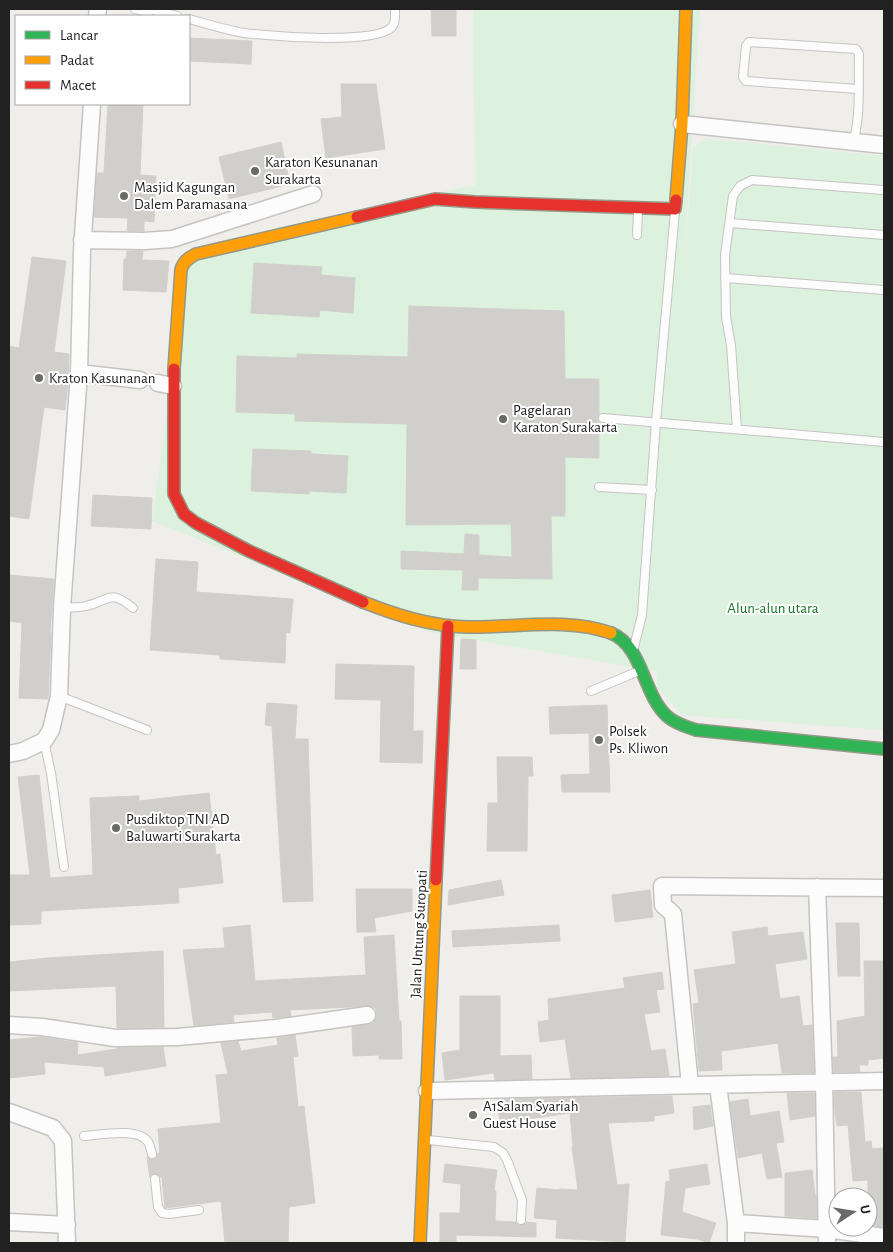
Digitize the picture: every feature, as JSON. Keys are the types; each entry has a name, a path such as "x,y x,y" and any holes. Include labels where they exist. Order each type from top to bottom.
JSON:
{"street":[{"path":"686,9 682,124 676,209 435,199 196,254 185,261 181,270 165,384 174,494 177,503 189,518 253,553 394,615 448,626 569,626 596,628 612,632 623,638 633,650 658,706 668,718 688,727 706,731 884,749"},
{"path":"9,754 28,749 44,741 52,730 59,696 62,608 79,373 82,240 92,105"},
{"path":"682,124 884,145"},
{"path":"82,240 144,241 172,239 313,194"},
{"path":"79,373 140,380"},
{"name":"Jalan Untung Suropati","path":"420,1243 448,626"},
{"path":"690,1085 673,914 662,905 662,886 884,888"},
{"path":"818,887 827,1236"},
{"path":"9,1025 42,1027 115,1038 178,1037 276,1028 367,1015"},
{"path":"427,1091 884,1081"},
{"path":"718,1085 736,1223 736,1243"},
{"path":"9,1112 45,1124 65,1136 67,1243"},
{"path":"9,1222 67,1225"},
{"path":"736,1223 827,1236 884,1237"}],"lane":[{"path":"135,9 148,12 153,9 174,15"},
{"path":"190,19 243,33 310,39 370,35 390,29 394,22 395,9"},
{"path":"856,142 854,139 857,128 859,54 854,48 749,42 746,46 743,78 746,81 858,89"},
{"path":"737,430 731,345 726,317 725,278 725,255 733,196 740,186 752,180 884,190"},
{"path":"637,235 638,208"},
{"path":"633,650 642,615 656,422 676,209"},
{"path":"730,223 884,235"},
{"path":"725,278 884,290"},
{"path":"603,418 884,442"},
{"path":"599,488 652,490"},
{"path":"62,608 87,606 112,596 123,599 133,608"},
{"path":"591,690 641,670"},
{"path":"59,696 147,730"},
{"path":"44,741 51,773 64,867"},
{"path":"84,1136 133,1133 141,1136 148,1142 152,1154"},
{"path":"426,1139 494,1146 503,1152 522,1200 521,1220"},
{"path":"155,1179 158,1207 162,1213 169,1214 200,1210"}],"green space":[{"name":"Alun-alun utara","path":"473,9 700,9 682,292 693,148 706,139 884,156 884,730 682,715 657,687 657,671 432,633 152,521 189,258 272,229 475,185"}],"building":[{"path":"431,9 456,9 456,36 432,36"},
{"path":"190,38 252,41 251,64 190,61"},
{"path":"341,84 376,84 385,149 326,158 321,119 342,117"},
{"path":"108,105 143,105 140,175 156,176 154,222 144,221 144,231 127,231 128,218 94,217 97,173 104,173"},
{"name":"Karaton Kesunanan Surakarta","path":"281,142 290,184 229,199 219,157"},
{"path":"127,251 143,251 142,260 169,261 166,292 123,290 124,259 126,259"},
{"name":"Kraton Kasunanan","path":"32,257 66,261 54,352 69,354 65,410 44,407 29,519 9,516 9,346 19,348"},
{"path":"254,263 322,267 321,275 355,278 353,313 320,310 319,317 251,313"},
{"name":"Pagelaran Karaton Surakarta","path":"409,306 564,311 565,379 599,379 599,414 597,418 599,422 599,458 565,457 565,516 551,516 552,579 478,578 478,590 462,590 463,570 401,569 401,551 464,554 465,534 479,535 479,555 512,557 511,524 406,525 407,424 295,421 295,414 236,412 237,356 297,358 297,354 408,357"},
{"path":"253,449 311,451 311,454 348,456 346,493 309,491 309,494 251,491"},
{"path":"93,495 152,498 151,529 91,526"},
{"path":"156,559 198,562 196,592 293,599 290,633 286,632 285,663 220,659 220,655 150,650"},
{"path":"9,575 54,579 48,699 19,698 22,623 9,621"},
{"path":"461,639 476,640 476,669 460,669"},
{"path":"336,664 414,666 413,731 423,731 422,763 380,762 381,700 335,699"},
{"path":"267,703 297,705 295,739 308,739 313,901 283,902 272,726 265,725"},
{"name":"Polsek Ps. Kliwon","path":"607,705 610,792 562,792 561,775 590,774 589,733 550,734 549,707"},
{"path":"497,757 532,757 533,776 528,776 527,851 487,851 488,803 498,803"},
{"path":"39,775 50,878 93,875 90,798 139,796 139,801 209,793 216,855 220,854 223,883 178,888 179,903 41,911 41,924 9,925 9,875 30,875 18,777"},
{"path":"501,880 504,895 448,905 449,890"},
{"path":"356,889 412,889 412,911 374,918 376,932 357,932"},
{"path":"650,890 653,917 615,922 612,895"},
{"path":"836,923 859,923 860,976 838,976"},
{"path":"250,925 255,981 366,975 364,937 394,935 402,1059 379,1059 379,1055 353,1056 352,1027 374,1023 377,1013 375,1008 370,1006 290,1010 291,1016 273,1018 272,1012 233,1015 234,1022 194,1026 183,950 225,948 223,928"},
{"path":"559,925 560,941 453,947 452,931"},
{"path":"767,927 768,936 803,932 807,959 775,964 780,999 799,996 803,1026 812,1025 814,1073 782,1073 778,1043 721,1051 722,1070 699,1071 693,1004 699,1003 694,970 736,964 732,932"},
{"path":"163,951 164,1027 117,1028 116,986 9,991 9,962"},
{"path":"864,961 884,961 884,1058 868,1060 868,1065 859,1065 860,1072 834,1072 833,1057 838,1057 837,1021 865,1016"},
{"path":"662,972 664,989 656,990 660,1012 644,1014 651,1051 665,1049 669,1076 571,1078 565,1039 540,1042 538,1022 549,1020 548,999 625,988 623,978"},
{"path":"460,996 500,996 500,1056 531,1055 532,1079 495,1080 494,1073 445,1080 442,1053 460,1050"},
{"path":"295,1035 298,1056 293,1057 298,1107 304,1106 315,1203 289,1207 288,1243 225,1243 221,1201 165,1208 162,1178 155,1173 150,1178 147,1157 154,1159 160,1153 158,1129 221,1123 216,1075 228,1074 221,1043 238,1041 241,1051 278,1045 277,1038"},
{"path":"41,1037 78,1043 77,1055 117,1048 163,1047 166,1066 105,1076 104,1067 44,1062 45,1074 9,1078 9,1040"},
{"path":"834,1092 861,1092 865,1142 871,1141 872,1149 884,1148 884,1227 878,1226 878,1187 868,1187 868,1180 853,1181 848,1125 837,1126"},
{"path":"787,1093 814,1093 815,1116 790,1120"},
{"path":"672,1096 674,1113 654,1116 654,1121 608,1123 617,1185 629,1184 625,1242 556,1238 557,1220 534,1218 537,1188 578,1190 572,1147 570,1113 500,1123 497,1099"},
{"path":"748,1099 750,1116 779,1111 784,1142 776,1143 782,1177 767,1179 762,1153 738,1158 730,1102"},
{"path":"710,1105 713,1126 694,1130 693,1107"},
{"path":"445,1164 497,1170 494,1191 496,1191 495,1221 516,1222 520,1226 526,1222 536,1223 536,1237 456,1235 456,1243 440,1243 440,1213 460,1213 461,1184 443,1182"},
{"path":"707,1164 710,1184 685,1188 682,1212 716,1223 709,1243 697,1239 661,1235 666,1182 670,1181 669,1170"},
{"path":"812,1170 817,1218 785,1216 785,1173"}],"traffic: fast":[{"path":"611,633 622,640 630,649 659,707 674,722 696,730 884,749"}],"traffic: slow":[{"path":"676,200 682,124 686,9"},
{"path":"174,369 181,270 188,259 196,254 357,217"},
{"path":"363,602 427,622 453,626 485,627 558,624 594,628 611,633"},
{"path":"420,1243 436,880"}],"traffic: jam":[{"path":"357,217 435,199 675,209 676,200"},
{"path":"174,369 174,494 184,514 196,523 249,551 363,602"},
{"path":"436,880 448,626"}],"place":[{"name":"Karaton Kesunanan Surakarta","path":"255,171"},
{"name":"Masjid Kagungan Dalem Paramasana","path":"124,196"},
{"name":"Kraton Kasunanan","path":"39,378"},
{"name":"Pagelaran Karaton Surakarta","path":"503,419"},
{"name":"Polsek Ps. Kliwon","path":"599,740"},
{"name":"Pusdiktop TNI AD Baluwarti Surakarta","path":"116,828"},
{"name":"A1Salam Syariah Guest House","path":"473,1115"}]}
